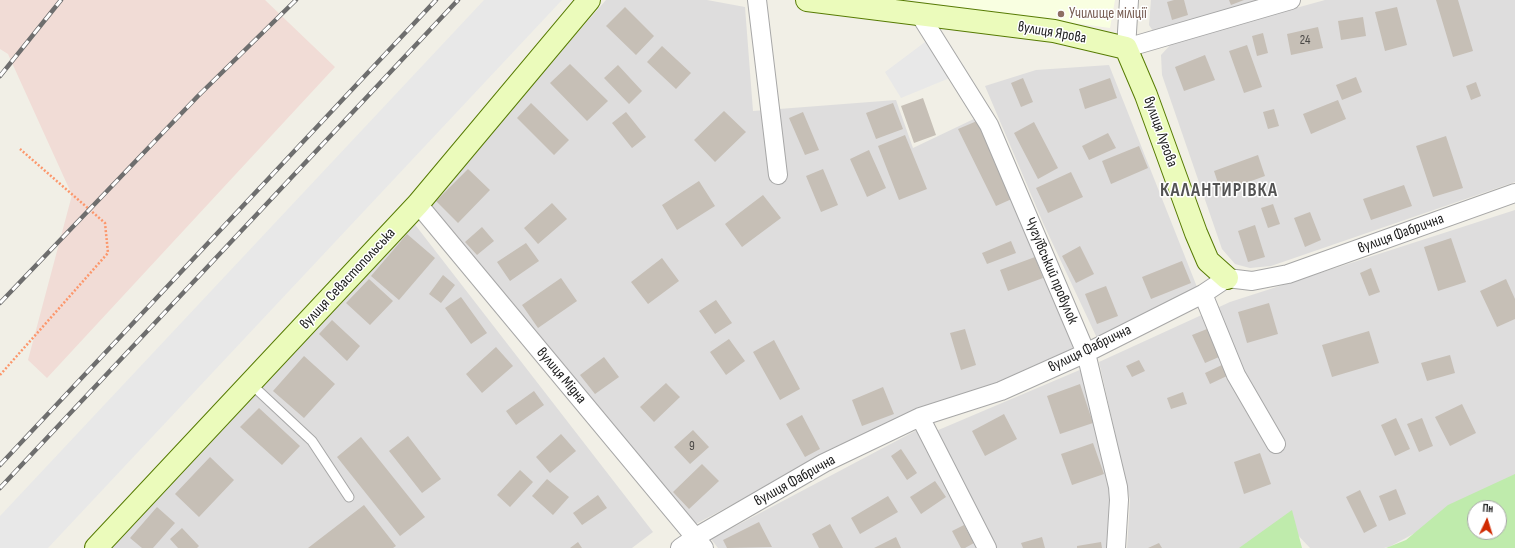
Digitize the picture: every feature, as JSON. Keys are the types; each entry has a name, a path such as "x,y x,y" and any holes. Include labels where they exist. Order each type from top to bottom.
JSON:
{"street":[{"name":"вулиця Севастопольська","path":"96,548 418,204 589,0"},
{"path":"757,0 778,175"},
{"name":"вулиця Ярова","path":"807,0 1054,31 1126,48 1291,0"},
{"name":"вулиця Лугова","path":"1129,0 1126,48 1146,95 1196,233 1208,261 1227,278"},
{"name":"Чугуївський провулок","path":"920,15 989,126 1086,352 1118,487 1119,500 1116,548"},
{"name":"вулиця Фабрична","path":"680,548 700,543 824,463 920,418 1001,391 1086,352 1203,294 1227,278 1252,281 1288,274 1515,193"},
{"name":"вулиця Мідна","path":"418,204 700,543"},
{"path":"1203,294 1236,375 1276,444"},
{"path":"920,418 987,548"}],"lane":[{"path":"250,383 312,441 349,497"}],"path":[{"path":"0,375 108,253 105,223 20,149"}],"shaded area":[{"path":"0,0 265,0 335,67 47,378 28,360 72,195 8,54 0,49"},
{"path":"484,0 562,0 48,548 0,548 0,516"},
{"path":"606,0 707,0 745,7 753,111 896,100 913,148 978,117 1079,348 998,384 823,456 694,525 428,203"},
{"name":"Училище міліції","path":"907,0 1115,0 1110,28"},
{"path":"1151,0 1275,0 1155,34 1149,25"},
{"path":"1325,0 1515,0 1515,182 1271,266 1250,268 1235,264 1222,249 1162,75 1161,55 1173,42"},
{"path":"933,36 957,75 901,98 885,72"},
{"path":"1109,65 1197,287 1097,338 1044,225 985,86 1036,70"},
{"path":"1515,210 1515,484 1480,500 1467,500 1467,506 1389,547 1384,548 1310,548 1293,530 1263,548 1127,548 1130,500 1099,362 1230,302"},
{"path":"413,222 653,532 632,548 111,548"},
{"path":"1082,369 1115,501 1112,548 995,548 936,431"},
{"path":"917,430 978,548 718,548 711,539"}],"green space":[{"path":"1515,474 1515,548 1386,548 1406,540 1448,505"},
{"path":"1292,510 1302,548 1239,548"}],"building":[{"path":"1184,0 1188,15 1172,20 1167,2"},
{"path":"1229,0 1244,0 1231,5"},
{"path":"1436,0 1458,0 1473,51 1453,57"},
{"path":"625,7 654,36 636,55 606,26"},
{"path":"1397,7 1407,45 1385,51 1375,12"},
{"path":"1363,17 1366,36 1341,40 1338,21"},
{"path":"1318,27 1323,48 1291,55 1287,34"},
{"path":"1263,33 1268,53 1257,56 1252,36"},
{"path":"1247,45 1262,87 1244,93 1229,51"},
{"path":"662,46 691,73 676,89 647,62"},
{"path":"1205,55 1215,80 1184,91 1175,67"},
{"path":"570,64 608,101 587,121 550,83"},
{"path":"618,65 642,91 629,104 604,78"},
{"path":"1356,77 1362,92 1342,100 1336,85"},
{"path":"1023,78 1033,102 1021,107 1011,83"},
{"path":"1110,78 1117,98 1085,109 1079,89"},
{"path":"1476,82 1481,96 1471,100 1466,86"},
{"path":"923,98 936,135 914,143 901,106"},
{"path":"1338,100 1346,119 1311,134 1303,114"},
{"path":"531,103 569,140 554,155 517,118"},
{"path":"893,103 903,129 876,139 866,113"},
{"path":"1274,109 1279,126 1268,129 1263,112"},
{"path":"724,111 746,132 715,162 694,140"},
{"path":"626,112 646,137 632,148 612,123"},
{"path":"803,112 819,150 805,155 789,118"},
{"path":"977,121 1014,198 996,206 958,129"},
{"path":"1034,122 1058,168 1038,179 1014,133"},
{"path":"1108,133 1116,148 1089,160 1082,146"},
{"path":"905,135 927,189 899,200 878,146"},
{"path":"1446,136 1463,188 1433,197 1416,146"},
{"path":"1139,146 1148,168 1111,184 1102,161"},
{"path":"869,150 886,188 867,197 850,159"},
{"path":"1258,155 1265,176 1221,192 1214,171"},
{"path":"468,169 490,190 458,223 436,201"},
{"path":"823,169 838,205 821,212 806,176"},
{"path":"1071,172 1083,197 1048,213 1036,188"},
{"path":"699,181 715,206 677,230 662,205"},
{"path":"1404,185 1412,206 1371,220 1363,199"},
{"path":"763,195 781,218 742,247 725,224"},
{"path":"552,203 567,219 538,244 524,228"},
{"path":"1273,204 1280,224 1268,228 1261,208"},
{"path":"1310,212 1321,240 1305,247 1294,218"},
{"path":"1255,225 1265,257 1248,262 1238,231"},
{"path":"482,227 494,241 477,255 465,242"},
{"path":"407,234 435,258 399,300 371,276"},
{"path":"1451,238 1466,282 1438,291 1424,247"},
{"path":"1011,241 1016,253 987,264 982,253"},
{"path":"526,243 539,261 510,281 497,262"},
{"path":"1080,246 1094,274 1076,283 1062,256"},
{"path":"1035,257 1043,278 1008,291 1000,270"},
{"path":"662,258 679,281 648,304 631,282"},
{"path":"1182,261 1191,283 1151,299 1142,277"},
{"path":"1371,268 1380,292 1369,296 1360,273"},
{"path":"443,275 455,285 441,303 429,294"},
{"path":"561,278 577,301 538,328 522,305"},
{"path":"369,279 393,301 370,325 346,303"},
{"path":"1506,279 1515,299 1515,319 1497,327 1480,291"},
{"path":"1106,286 1118,316 1097,324 1085,294"},
{"path":"461,297 487,333 471,344 445,308"},
{"path":"716,300 732,323 715,334 699,311"},
{"path":"1269,303 1278,334 1247,343 1238,312"},
{"path":"332,320 360,346 347,361 319,334"},
{"path":"965,329 976,365 961,370 950,333"},
{"path":"1207,329 1219,357 1205,363 1192,335"},
{"path":"1369,331 1379,363 1332,377 1322,345"},
{"path":"729,339 745,361 726,375 710,352"},
{"path":"774,340 800,389 780,400 753,352"},
{"path":"496,347 513,366 482,393 466,374"},
{"path":"1450,355 1455,373 1427,381 1421,363"},
{"path":"304,356 335,384 304,418 273,391"},
{"path":"604,357 619,377 595,394 580,375"},
{"path":"1139,360 1145,371 1132,377 1126,366"},
{"path":"1224,364 1229,375 1210,384 1205,373"},
{"path":"666,383 680,397 654,422 640,407"},
{"path":"1080,384 1093,423 1060,434 1047,396"},
{"path":"883,387 894,414 862,426 852,400"},
{"path":"534,391 544,405 516,425 506,411"},
{"path":"1183,392 1187,404 1171,409 1167,398"},
{"path":"1462,404 1476,433 1450,446 1435,417"},
{"path":"259,408 300,446 282,465 240,427"},
{"path":"1004,414 1017,439 985,456 972,431"},
{"path":"802,415 820,449 805,457 786,424"},
{"path":"1396,418 1410,449 1395,456 1381,425"},
{"path":"1422,418 1433,446 1419,452 1407,424"},
{"path":"693,430 709,447 690,464 674,447"},
{"path":"561,434 576,451 550,473 536,457"},
{"path":"408,436 441,479 422,493 389,451"},
{"path":"361,437 425,517 400,536 337,457"},
{"path":"1093,443 1104,474 1072,485 1061,454"},
{"path":"901,449 917,473 907,480 891,456"},
{"path":"1260,453 1271,484 1244,494 1234,462"},
{"path":"210,457 234,480 199,517 175,494"},
{"path":"702,464 719,481 689,509 673,492"},
{"path":"520,470 533,482 510,507 497,495"},
{"path":"547,479 569,497 553,515 532,496"},
{"path":"935,481 946,497 921,514 910,497"},
{"path":"1396,489 1406,514 1389,521 1379,496"},
{"path":"1360,490 1377,526 1364,533 1346,497"},
{"path":"598,495 607,508 582,525 573,513"},
{"path":"888,496 898,512 860,534 851,518"},
{"path":"364,505 396,546 393,548 308,548"},
{"path":"157,507 175,523 153,548 142,548 130,538"},
{"path":"759,522 772,547 727,548 723,540"},
{"path":"830,524 843,548 819,548 812,534"},
{"path":"964,525 974,543 965,548 961,548 952,531"},
{"path":"182,528 199,546 197,548 178,548 170,539"},
{"path":"896,537 901,548 874,548"},
{"path":"1042,537 1045,548 1023,548 1021,543"},
{"path":"578,542 582,548 570,548"},
{"path":"1101,542 1102,548 1077,548 1077,546"},
{"path":"1159,543 1162,548 1148,548"}],"railway":[{"path":"0,76 61,0"},
{"path":"0,303 198,96 296,0"},
{"path":"0,465 436,0"},
{"path":"0,488 458,0"}],"place":[{"name":"Училище міліції","path":"1061,14"}],"district":[{"name":"КАЛАНТИРІВКА","path":"1219,191"}]}
